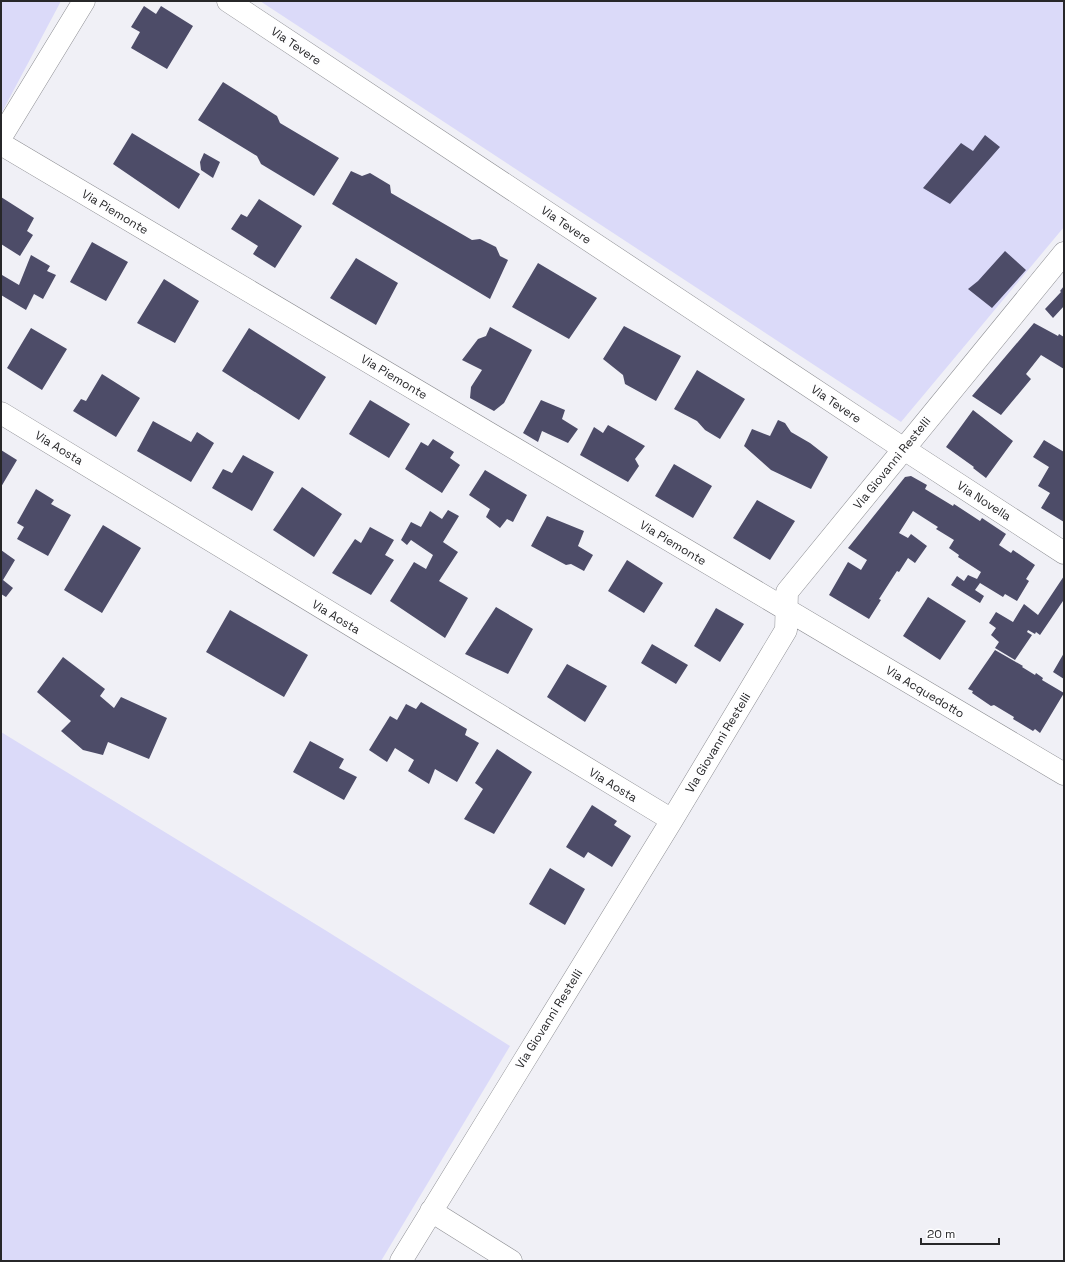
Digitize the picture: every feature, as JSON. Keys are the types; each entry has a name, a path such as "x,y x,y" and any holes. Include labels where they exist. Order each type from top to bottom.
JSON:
{"street":[{"path":"1,137 84,1"},
{"name":"Via Tevere","path":"228,1 904,449"},
{"name":"Via Piemonte","path":"1,144 787,610"},
{"name":"Via Giovanni Restelli","path":"401,1261 672,820 786,630 787,592 1064,253"},
{"name":"Via Aosta","path":"1,413 672,820"},
{"name":"Via Novella","path":"904,449 1064,553"},
{"name":"Via Acquedotto","path":"787,610 1064,774"},
{"path":"431,1211 511,1261"}],"shaded area":[{"path":"1,1 61,1 1,114"},
{"path":"260,1 1064,1 1064,227 901,422"},
{"path":"1,732 325,930 510,1046 381,1261 1,1261"}],"building":[{"path":"144,6 156,14 161,6 193,26 167,69 131,48 140,32 131,27"},
{"path":"223,82 277,116 280,123 339,158 314,196 261,164 257,156 198,120"},
{"path":"132,133 200,174 179,209 113,164"},
{"path":"985,135 1000,147 950,204 923,188 961,143 973,151"},
{"path":"204,153 220,162 213,178 201,170 200,162"},
{"path":"351,171 362,176 370,173 390,185 391,193 472,240 480,239 496,247 500,256 508,260 490,299 332,204"},
{"path":"1,197 34,218 27,231 33,235 20,256 1,244"},
{"path":"259,199 302,226 275,268 253,254 258,246 231,229 241,214 247,217"},
{"path":"92,242 128,262 106,301 70,282"},
{"path":"1005,251 1026,270 992,308 968,289 978,281"},
{"path":"31,255 50,266 47,271 56,275 43,299 34,294 26,310 1,295 1,277 2,275 19,285"},
{"path":"356,258 398,283 376,325 330,298"},
{"path":"538,263 597,298 569,339 512,307"},
{"path":"164,279 199,301 175,343 137,323"},
{"path":"1064,286 1064,306 1053,318 1045,309 1061,292 1060,291"},
{"path":"1034,323 1058,336 1059,334 1064,337 1064,369 1041,355 1026,374 1031,379 1001,415 972,396"},
{"path":"624,326 681,356 656,401 625,384 623,375 603,359"},
{"path":"490,327 532,350 504,403 494,411 470,398 471,387 482,370 462,360 478,339 486,336"},
{"path":"31,328 67,349 42,390 7,368"},
{"path":"249,328 326,377 299,420 222,371"},
{"path":"697,370 745,399 720,439 705,430 697,421 674,409"},
{"path":"102,374 140,398 116,437 73,411 81,399 86,401"},
{"path":"370,400 410,424 389,458 349,434"},
{"path":"541,400 565,410 562,419 578,429 568,443 542,431 538,442 523,433"},
{"path":"973,410 1013,441 986,478 973,468 974,467 946,447"},
{"path":"778,420 785,423 791,432 810,443 828,457 811,489 771,470 744,446 752,429 770,436"},
{"path":"153,421 191,442 197,432 214,443 191,482 137,451"},
{"path":"608,425 645,446 635,459 639,466 628,482 580,455 594,427 603,433"},
{"path":"433,439 454,452 450,458 460,465 442,493 405,469 421,442 428,446"},
{"path":"1044,440 1064,452 1064,522 1041,508 1050,493 1038,486 1049,467 1033,457"},
{"path":"1,450 17,460 1,487"},
{"path":"243,455 274,472 252,511 212,488 223,469 232,473"},
{"path":"674,464 712,486 693,518 655,496"},
{"path":"485,470 527,495 513,522 507,519 500,528 486,517 490,509 469,495"},
{"path":"911,476 927,485 925,489 953,506 954,504 980,521 982,518 1006,534 999,545 1011,553 1013,550 1035,565 1026,579 1029,581 1017,601 1005,594 1003,597 980,583 975,590 984,596 980,603 951,585 957,576 964,581 968,575 977,579 981,572 958,557 959,555 949,548 954,540 936,529 938,527 913,511 899,533 908,538 911,534 927,546 915,563 908,558 899,572 897,571 879,599 881,600 869,619 829,595 848,562 861,570 867,560 848,548 905,477"},
{"path":"302,487 342,514 314,557 273,530"},
{"path":"36,489 54,500 51,504 71,515 48,556 17,539 24,527 17,523"},
{"path":"757,500 795,521 770,560 733,538"},
{"path":"448,510 459,516 443,542 458,552 439,581 468,598 445,638 390,601 414,562 426,569 433,555 411,540 407,545 401,540 411,522 421,527 430,511 442,519"},
{"path":"547,516 584,531 578,546 593,555 584,571 571,564 566,565 531,546"},
{"path":"103,525 141,548 102,613 64,590"},
{"path":"370,527 394,540 385,555 394,560 371,595 332,573 355,539 361,543"},
{"path":"1,550 15,560 3,580 13,588 6,597 1,594"},
{"path":"627,560 663,583 644,613 608,591"},
{"path":"1064,576 1064,602 1063,601 1040,635 1036,632 1035,634 1028,630 1027,632 1032,635 1015,660 995,648 999,642 991,635 996,628 989,623 996,612 1013,622 1024,604 1038,615"},
{"path":"928,597 966,621 940,660 903,636"},
{"path":"496,607 533,629 508,674 465,654"},
{"path":"716,608 744,624 720,662 694,646"},
{"path":"230,610 308,655 284,697 206,652"},
{"path":"652,644 688,665 676,684 641,663"},
{"path":"995,650 1023,666 1022,667 1035,675 1036,673 1043,678 1042,680 1064,693 1040,733 1035,729 1033,731 1013,719 1014,717 994,705 991,706 972,693 973,691 968,689"},
{"path":"1064,653 1064,679 1053,672"},
{"path":"63,657 105,689 100,696 114,708 121,697 167,718 149,759 108,742 103,755 83,750 61,731 71,721 37,692"},
{"path":"567,664 607,686 585,722 547,697"},
{"path":"421,702 467,729 465,735 479,743 457,782 435,769 429,784 408,771 414,760 395,748 387,762 369,750 390,716 397,720 406,704 416,709"},
{"path":"310,741 344,759 339,768 357,777 344,800 293,772"},
{"path":"497,749 532,772 494,834 464,819 483,789 475,783"},
{"path":"592,805 617,821 614,825 631,836 612,867 588,852 584,858 566,847"},
{"path":"550,868 585,889 565,925 529,904"}]}
